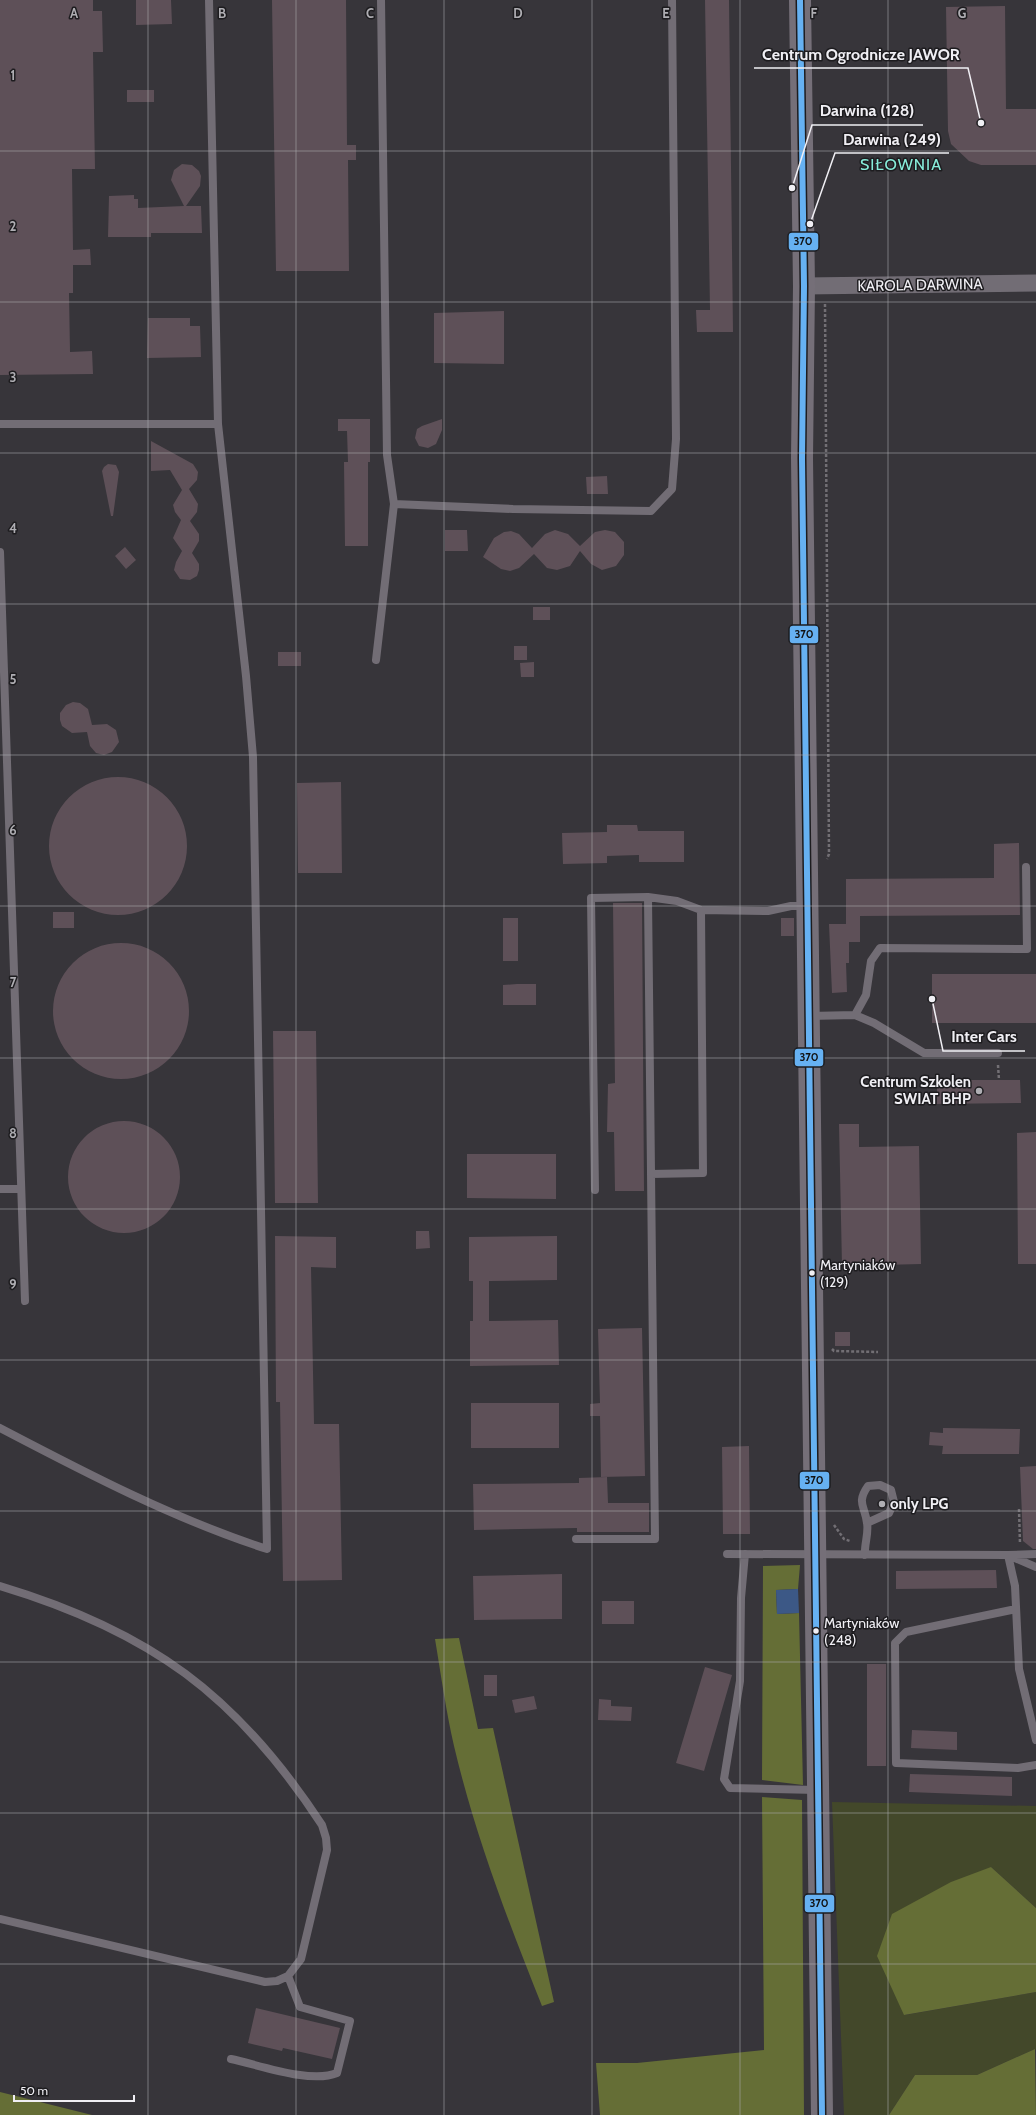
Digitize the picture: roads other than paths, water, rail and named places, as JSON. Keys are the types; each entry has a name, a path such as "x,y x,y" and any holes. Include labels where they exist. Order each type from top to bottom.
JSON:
{"main road":[{"path":"800,0 804,286 802,458 822,2115"}],"street":[{"name":"KAROLA DARWINA","path":"804,286 1036,283"}],"lane":[{"path":"0,1428 120,1490 237,1539 267,1549 253,757 246,676 218,424 209,0"},
{"path":"376,660 394,504 387,455 381,0"},
{"path":"394,504 514,509 651,511 672,489 676,431 672,0"},
{"path":"0,424 218,424"},
{"path":"0,552 25,1301"},
{"path":"855,1015 866,996 871,961 880,948 1027,949 1026,866"},
{"path":"595,1190 591,898 648,896 677,901 701,910 768,911 791,906 807,906"},
{"path":"576,1538 655,1539 648,896"},
{"path":"651,1174 703,1173 701,910"},
{"path":"808,1016 855,1015 874,1023 924,1053 998,1052"},
{"path":"0,1189 22,1189"},
{"path":"865,1555 864,1544 868,1523 862,1506 862,1495 868,1486 880,1485 891,1490 894,1502 888,1513 868,1523"},
{"path":"727,1554 1008,1556 1036,1554"},
{"path":"744,1554 741,1598 740,1681 724,1778 730,1788 819,1790"},
{"path":"1008,1556 1036,1567"},
{"path":"1008,1556 1015,1586 1019,1670 1036,1740"},
{"path":"0,1586 66,1608 101,1622 163,1657 195,1680 227,1707 270,1753 322,1825 326,1838 327,1850 301,1960 288,1976 277,1981 265,1982 0,1919"},
{"path":"1016,1609 906,1632 895,1643 896,1763 1018,1768 1036,1765"},
{"path":"231,2058 308,2077 326,2077 337,2073 350,2021 300,2007 288,1976"}],"water":[{"path":"798,1589 799,1613 777,1614 776,1590"}],"place":[{"name":"Centrum Ogrodnicze JAWOR","path":"981,123"},
{"name":"Darwina (128)","path":"792,188"},
{"name":"Darwina (249)","path":"810,224"},
{"name":"Inter Cars","path":"932,999"},
{"name":"Centrum Szkolen SWIAT BHP","path":"979,1091"},
{"name":"Martyniaków (129)","path":"812,1273"},
{"name":"only LPG","path":"882,1504"},
{"name":"Martyniaków (248)","path":"816,1631"}],"district":[{"name":"SIŁOWNIA","path":"901,164"}]}
